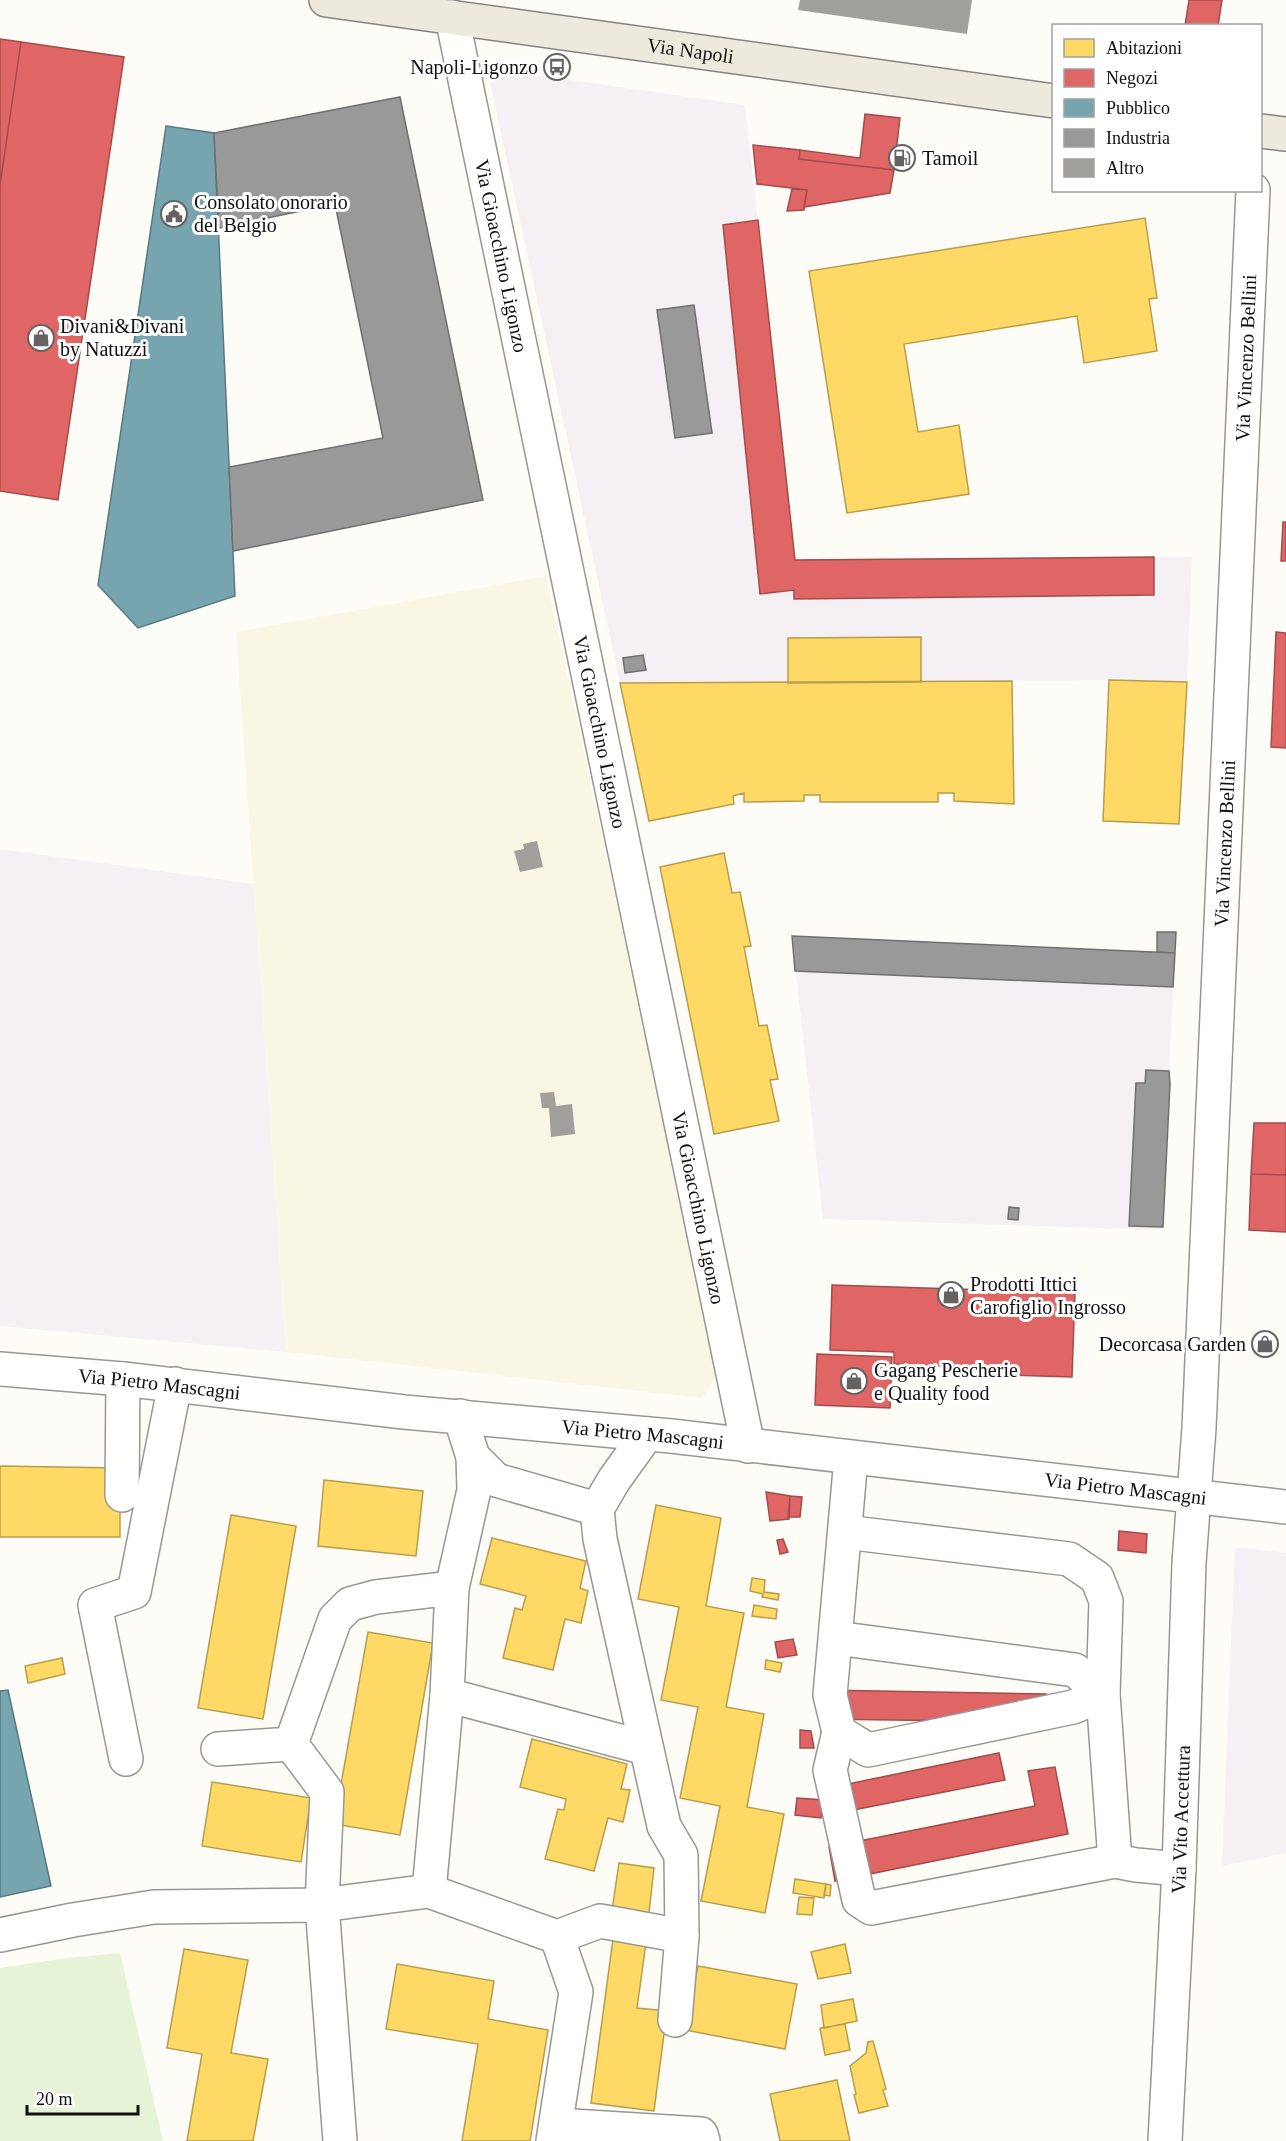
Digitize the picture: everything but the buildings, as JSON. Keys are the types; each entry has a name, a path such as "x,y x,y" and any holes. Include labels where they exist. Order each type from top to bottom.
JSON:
{"main road":[{"name":"Via Napoli","path":"326,0 1052,101"},
{"path":"1262,131 1286,134"}],"street":[{"name":"Via Gioacchino Ligonzo","path":"452,17 748,1446"},
{"name":"Via Vincenzo Bellini","path":"1195,1497 1253,192"},
{"name":"Via Pietro Mascagni","path":"0,1369 175,1384 404,1412 647,1434 1286,1508"},
{"path":"122,1495 123,1379"},
{"path":"126,1759 95,1605 134,1592 175,1384"},
{"path":"429,1891 447,1695 452,1588 474,1490 473,1457 460,1416"},
{"path":"647,1434 614,1480 597,1509 600,1539 664,1826 681,1855 682,1936 675,2020"},
{"path":"473,1457 496,1480 597,1509"},
{"path":"851,1458 830,1695 839,1732 830,1770 859,1900 871,1908 1115,1861 1179,1869"},
{"name":"Via Vito Accettura","path":"1165,2141 1179,1869 1189,1563 1195,1497"},
{"path":"845,1532 1069,1559 1097,1578 1106,1601 1103,1694 1115,1861"},
{"path":"291,1744 335,1619 350,1604 376,1597 452,1588"},
{"path":"836,1638 1075,1670 1103,1694"},
{"path":"839,1732 868,1750 1073,1707 1103,1694"},
{"path":"447,1695 646,1748"},
{"path":"218,1749 291,1744"},
{"path":"291,1744 327,1792 322,1905 340,2141"},
{"path":"0,1935 154,1907 322,1905 429,1891 557,1937 600,1922 682,1936"},
{"path":"557,1937 576,1992 554,2133 701,2134 703,2141"}],"shaded area":[{"path":"487,68 745,105 795,559 1192,557 1187,682 1109,680 620,683"},
{"path":"546,576 718,1374 702,1398 286,1352 236,632"},
{"path":"0,849 254,884 286,1352 0,1326"},
{"path":"792,936 1175,953 1161,1230 823,1219"},
{"path":"1235,1547 1286,1553 1286,1853 1222,1866"}],"green space":[{"path":"120,1953 163,2141 0,2141 0,1968"}],"place":[{"name":"Napoli-Ligonzo","path":"557,67"},
{"name":"Tamoil","path":"902,158"},
{"name":"Consolato onorario del Belgio","path":"174,214"},
{"name":"Divani&Divani by Natuzzi","path":"41,338"},
{"name":"Prodotti Ittici Carofiglio Ingrosso","path":"951,1295"},
{"name":"Decorcasa Garden","path":"1265,1344"},
{"name":"Gagang Pescherie e Quality food","path":"854,1381"}]}
